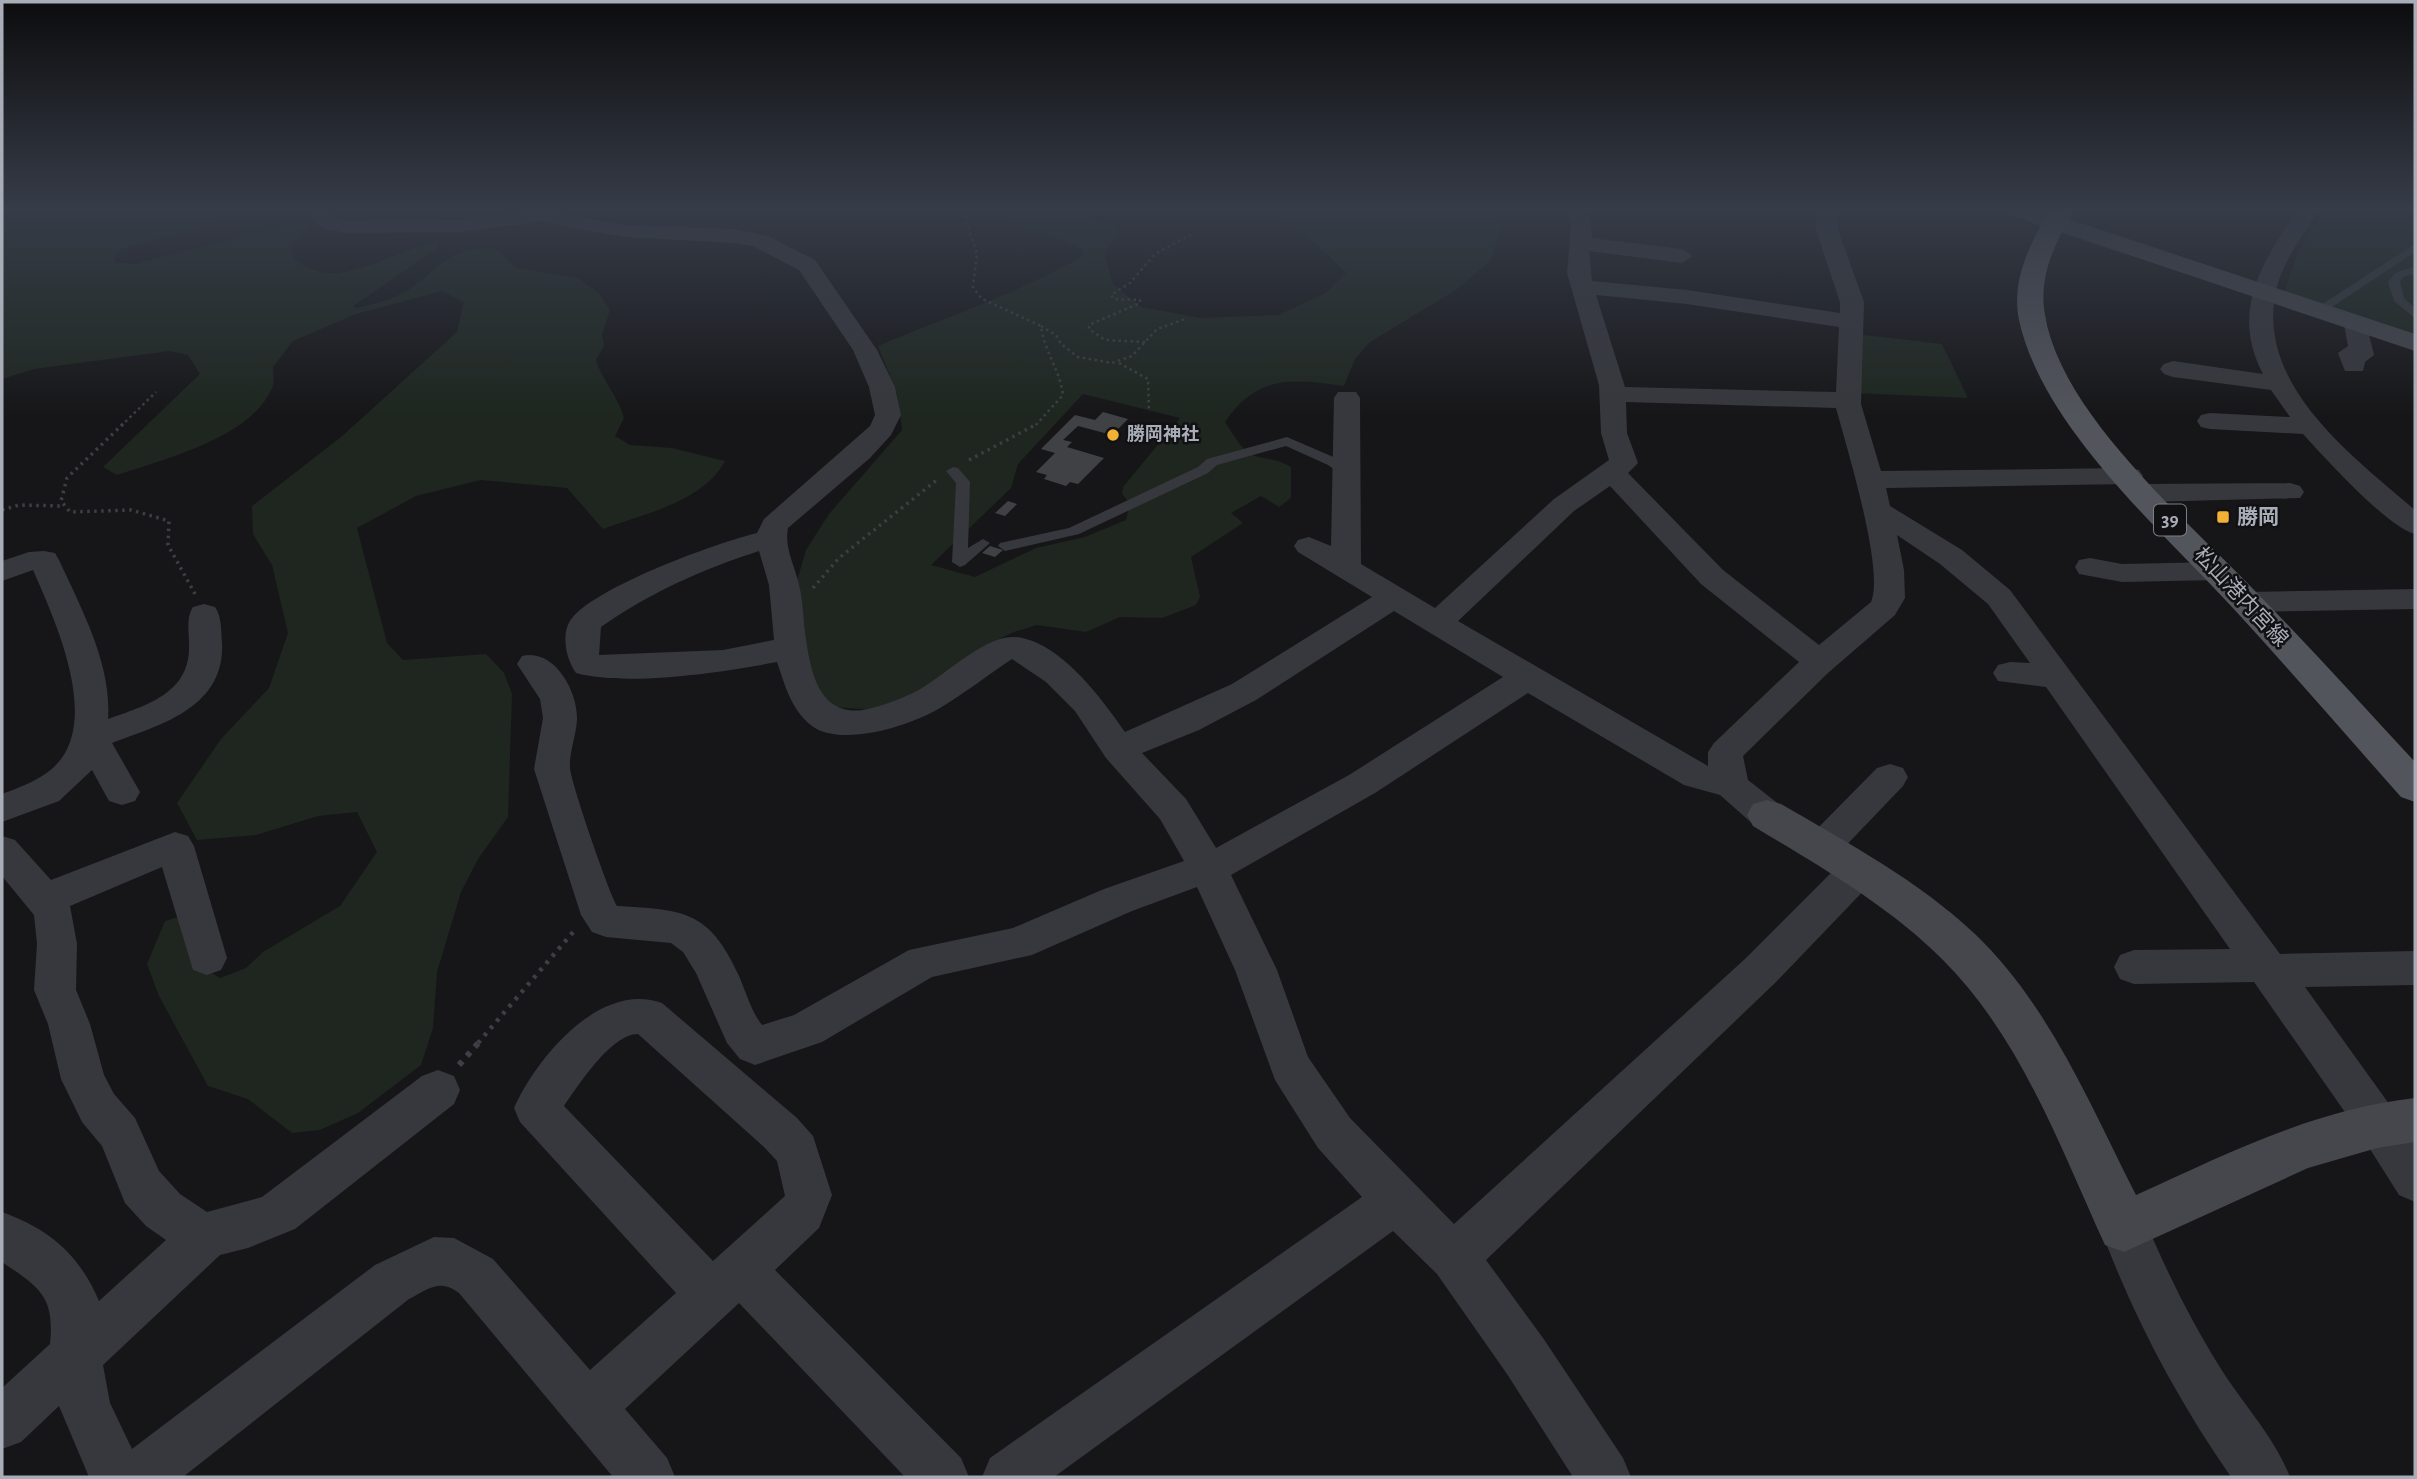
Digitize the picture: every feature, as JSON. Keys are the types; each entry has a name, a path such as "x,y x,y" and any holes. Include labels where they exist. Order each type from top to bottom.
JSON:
{"main road":[{"name":"松山港内宮線","path":"2031,279 2029,298 2038,341 2071,405 2137,484 2415,787"}],"street":[{"path":"817,279 865,349 882,387 888,415 882,429 860,452 781,516 774,525 771,539 784,585 791,648 807,700 815,711 826,719 848,724 875,720 926,701 956,684 990,656 1015,648 1033,656 1058,674 1087,703 1118,749 1173,809 1207,866 1256,970 1290,1066 1334,1133 1396,1201 1454,1257 1525,1356 1604,1477"},
{"path":"1437,623 1564,505 1624,463 1614,433 1612,394 1580,279"},
{"path":"1842,279 1852,312 1848,400 1873,494 1889,570 1889,598 1884,608 1735,740 1726,752 1723,767 1730,785 1743,799 1858,871 1941,931 1990,981 2018,1021 2044,1066 2124,1227 2139,1271 2183,1360 2263,1477"},
{"path":"2224,279 2415,344"},
{"path":"2270,279 2263,294 2260,332 2272,370 2280,384 2311,426 2415,525"},
{"path":"1582,286 1852,312"},
{"path":"1754,288 1852,312"},
{"path":"2354,366 2350,353 2362,355 2356,324"},
{"path":"2173,369 2280,384"},
{"path":"1612,394 1848,400"},
{"path":"1346,568 1347,398"},
{"path":"2210,421 2311,426"},
{"path":"1612,472 1712,577 1820,662"},
{"path":"1873,494 2137,484 2290,492"},
{"path":"1873,494 1999,597 2267,968 2397,1122 2415,1180"},
{"path":"771,539 744,544 616,600 585,623 582,657 588,665 607,667 723,661 791,648"},
{"path":"1309,546 1678,766 1697,776 1730,785"},
{"path":"2,572 29,561 44,560 80,642 92,714 91,738 74,769 52,789 21,804 2,808"},
{"path":"2090,567 2122,573 2218,571"},
{"path":"1118,749 1244,692 1394,597"},
{"path":"2246,602 2415,598"},
{"path":"91,738 179,702 193,691 205,668 204,614"},
{"path":"583,641 525,666 547,679 557,699 560,718 552,769 595,904 606,920 675,927 691,932 703,943 738,1026 755,1046 807,1029 923,962 1018,943 1118,900 1224,862 1362,785 1528,677"},
{"path":"2010,673 2056,676"},
{"path":"91,738 122,792"},
{"path":"1821,848 1890,777"},
{"path":"18,879 175,846 207,958"},
{"path":"1454,1257 1761,970 1858,871"},
{"path":"18,879 56,921 55,990 69,1024 83,1079 98,1108 119,1133 142,1187 163,1210 186,1226 207,1235"},
{"path":"2134,967 2415,968"},
{"path":"587,1407 726,1282 802,1212 810,1195 797,1151 781,1133 647,1016 635,1013 615,1021 587,1042 536,1108 726,1282 942,1477"},
{"path":"2,1423 207,1235 248,1225 278,1213 438,1090"},
{"path":"2124,1227 2333,1135 2397,1122"},
{"path":"1009,1477 1396,1201"},
{"path":"7,1245 44,1262 61,1277 74,1301 78,1318 75,1354 85,1407 117,1477"},
{"path":"140,1477 392,1282 417,1268 442,1260 460,1262 476,1276 648,1477"}],"lane":[{"path":"2316,312 2364,279"},
{"path":"2396,279 2395,290 2399,299 2415,314"},
{"path":"1005,546 1074,531 1180,481 1212,462 1287,441 1333,462 1346,474"},
{"path":"953,471 963,482 960,562 983,544"}],"path":[{"path":"974,279 973,288 982,299 1056,335 1059,344 1067,352 1083,358 1118,362 1148,377 1152,384 1149,412"},
{"path":"1133,279 1111,295 1114,299 1140,300 1140,303 1089,325 1089,329 1105,340 1145,342"},
{"path":"1118,362 1132,356 1155,329 1185,319"},
{"path":"787,613 839,558 929,484 1036,425 1063,395 1063,384 1042,341 1041,326"},
{"path":"62,506 60,490 67,478 156,391"},
{"path":"2,510 19,505 62,506 70,512 84,513 131,510 169,521 168,545 189,578 204,614"},
{"path":"438,1090 595,904"}],"shaded area":[{"path":"2,279 392,279 353,306 356,308 402,293 422,279 578,279 599,293 610,310 602,334 604,346 596,360 624,418 615,436 630,445 672,448 725,461 715,475 688,497 603,529 567,488 481,480 416,496 357,528 387,643 403,660 486,654 504,673 512,694 508,817 478,859 461,892 437,972 433,1028 421,1065 358,1113 320,1130 292,1133 248,1099 208,1086 159,996 147,964 165,921 179,917 202,967 220,978 246,968 263,952 340,906 377,852 357,812 318,816 256,835 197,840 177,803 221,739 269,688 288,633 272,565 253,534 252,506 341,437 457,332 464,302 442,291 356,314 293,341 273,367 272,388 261,405 246,420 226,433 181,454 117,475 103,467 200,374 188,355 169,351 34,369 2,379"},
{"path":"1038,279 1112,279 1113,284 1141,307 1201,318 1278,315 1326,293 1340,279 1469,279 1456,290 1370,342 1355,359 1344,386 1308,382 1277,383 1250,395 1237,406 1225,422 1248,452 1291,467 1291,498 1279,507 1261,496 1231,513 1243,523 1191,557 1200,597 1196,605 1162,618 1120,617 1086,632 1037,625 982,647 942,683 875,710 835,707 825,699 806,670 796,584 806,550 829,514 902,430 897,393 878,346","holes":["1083,394 1180,418 1123,487 1122,494 1130,503 1126,520 1085,537 1036,548 975,577 931,565 1011,488 1018,464"]},
{"path":"2289,279 2415,279 2415,337 2283,295"},
{"path":"1856,334 1942,344 1968,398 1855,393"}],"building":[{"path":"1103,412 1128,419 1112,435 1078,426 1063,440 1072,442 1067,447 1104,458 1078,484 1070,482 1066,486 1044,479 1047,475 1036,472 1055,453 1041,449 1075,415 1095,420"},
{"path":"1008,501 1017,504 1005,516 995,513"},
{"path":"990,546 1003,550 995,557 982,553"}],"place":[{"name":"勝岡神社","path":"1113,435"},
{"name":"勝岡","path":"2223,517"}]}
